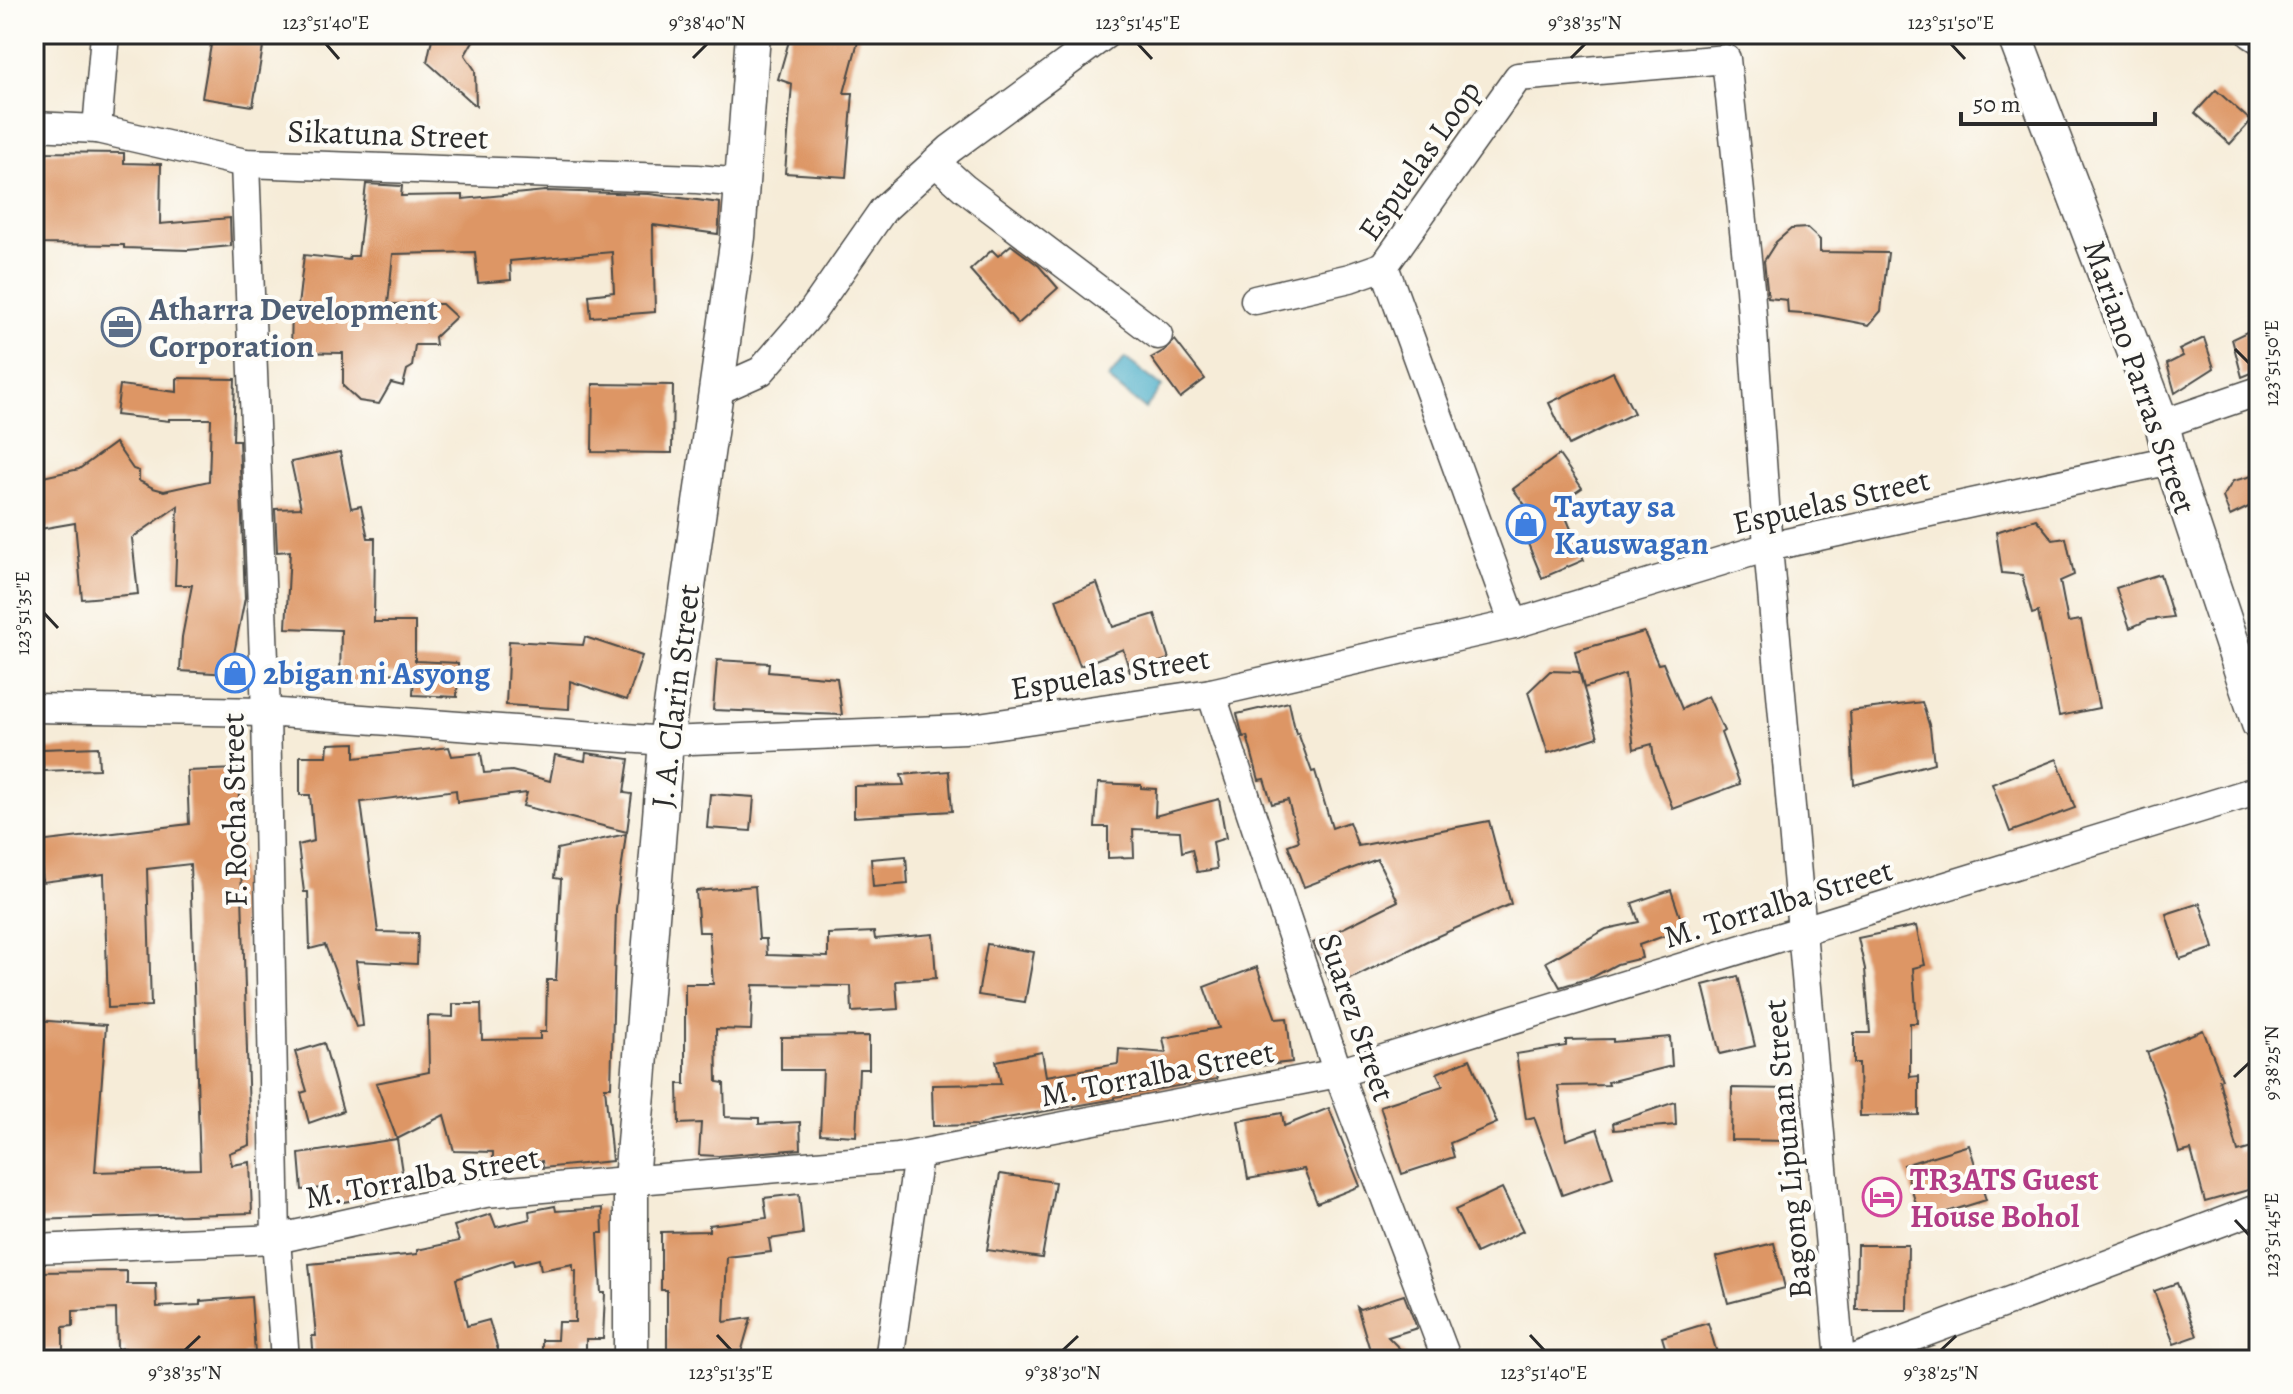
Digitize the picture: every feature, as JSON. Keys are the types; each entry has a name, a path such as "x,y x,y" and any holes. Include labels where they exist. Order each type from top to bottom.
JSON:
{"main road":[{"name":"J. A. Clarin Street","path":"631,1360 631,1181 666,741 738,237 753,34"},
{"name":"Mariano Parras Street","path":"2014,34 2162,424 2171,460 2259,724"}],"street":[{"path":"97,129 105,34"},
{"path":"716,391 761,371 812,312 883,210 935,162 1106,34"},
{"path":"2251,34 2259,39"},
{"name":"Espuelas Loop","path":"1514,624 1384,266 1518,77 1726,59 1750,288 1768,547"},
{"name":"Sikatuna Street","path":"34,126 97,129 245,163 742,183"},
{"path":"935,162 964,188 1158,335"},
{"name":"F. Rocha Street","path":"245,163 266,712 276,1239 285,1360"},
{"path":"1255,300 1350,278 1384,266"},
{"path":"2162,424 2259,391"},
{"name":"Espuelas Street","path":"34,708 266,712 666,741 965,729 1211,693 1514,624 1768,547 2171,460"},
{"name":"Bagong Lipunan Street","path":"1768,547 1840,1360"},
{"name":"Suarez Street","path":"1211,693 1338,1073 1447,1360"},
{"name":"M. Torralba Street","path":"34,1249 276,1239 485,1193 918,1155 1338,1073 2259,790"},
{"path":"889,1360 918,1155"},
{"path":"1851,1360 2259,1208"}],"water":[{"path":"1125,358 1162,387 1145,409 1108,379"}],"building":[{"path":"433,34 461,34 473,41 465,55 475,70 476,106 427,62"},
{"path":"791,34 860,34 844,93 853,93 846,177 785,173 792,84 778,79"},
{"path":"212,39 263,47 253,106 202,98"},
{"path":"2216,90 2251,121 2230,144 2195,113"},
{"path":"34,152 124,153 124,163 161,164 160,224 230,218 231,246 188,250 124,248 124,245 34,244"},
{"path":"366,184 402,186 401,196 463,195 463,199 545,191 649,194 720,203 718,234 653,225 655,312 591,317 589,295 614,292 612,252 510,261 511,280 478,283 475,252 393,254 388,304 442,304 456,317 435,337 436,345 415,345 412,367 407,370 403,386 391,383 379,404 359,401 343,386 343,353 291,352 292,306 298,306 304,255 349,260 350,256 358,256"},
{"path":"1807,228 1820,240 1820,252 1888,253 1881,311 1869,325 1818,315 1788,313 1787,300 1768,298 1764,261 1776,242 1791,229"},
{"path":"1011,245 1039,266 1058,288 1018,324 970,270 992,250 998,256"},
{"path":"2259,326 2259,370 2242,377 2232,339"},
{"path":"2204,338 2214,368 2175,393 2167,364 2183,356 2179,350"},
{"path":"1175,340 1205,379 1180,398 1151,358"},
{"path":"1613,372 1634,413 1569,445 1549,403"},
{"path":"177,378 235,379 233,440 239,440 245,598 230,674 180,671 182,637 192,585 175,585 178,506 132,538 138,594 82,599 75,523 34,530 34,479 79,469 115,443 133,469 139,471 139,481 153,488 164,491 209,481 211,419 169,421 116,415 120,385 177,392"},
{"path":"593,384 673,385 672,453 592,452"},
{"path":"340,452 351,508 361,506 368,538 375,538 374,622 415,622 415,661 458,663 457,697 413,695 414,674 372,673 372,683 340,683 341,630 286,628 290,551 277,552 275,509 301,508 291,462"},
{"path":"1559,455 1582,488 1560,503 1584,560 1542,578 1520,524 1535,518 1513,489"},
{"path":"2259,474 2259,502 2230,516 2223,497 2233,481"},
{"path":"2036,519 2053,540 2066,538 2074,575 2060,581 2068,622 2081,620 2099,708 2059,716 2038,612 2032,614 2022,575 2002,573 1996,532"},
{"path":"2160,574 2173,617 2148,620 2130,628 2116,588"},
{"path":"1097,583 1113,627 1155,614 1169,659 1130,672 1123,649 1080,666 1056,599"},
{"path":"1644,632 1658,664 1663,663 1682,709 1708,696 1724,731 1721,733 1740,784 1673,809 1654,759 1652,744 1634,749 1625,674 1584,688 1575,651"},
{"path":"585,637 642,656 627,700 570,681 569,709 506,705 509,641 583,645"},
{"path":"717,660 769,663 768,672 837,678 842,715 713,710"},
{"path":"1550,671 1579,672 1598,737 1548,753 1528,692"},
{"path":"1289,702 1296,734 1312,772 1315,771 1332,828 1349,822 1358,846 1489,821 1511,904 1429,940 1333,988 1313,943 1398,901 1377,859 1304,887 1288,845 1299,841 1288,800 1272,804 1264,779 1259,780 1247,736 1243,737 1237,714"},
{"path":"1922,702 1930,728 1934,763 1854,785 1850,711"},
{"path":"355,743 355,758 449,747 452,756 481,753 484,773 512,771 550,781 555,755 585,761 586,753 629,759 624,793 632,794 627,832 523,806 527,793 457,802 456,790 361,802 378,932 418,933 417,964 356,961 363,1026 356,1027 325,945 310,949 308,892 304,892 298,845 314,841 310,795 300,795 300,756 327,756 328,744"},
{"path":"98,747 99,769 43,771 42,749"},
{"path":"2057,759 2075,808 2010,832 1992,784"},
{"path":"238,769 250,1145 229,1153 232,1165 250,1162 252,1213 34,1220 34,1020 106,1025 95,1172 200,1169 190,864 147,869 151,1006 108,1008 104,874 43,882 38,842 189,824 187,771"},
{"path":"949,771 952,811 854,817 854,786 904,785 901,775"},
{"path":"1098,783 1141,785 1141,788 1156,789 1155,816 1219,799 1226,838 1213,842 1217,869 1197,872 1192,849 1182,852 1180,831 1133,829 1134,857 1108,858 1108,827 1095,827"},
{"path":"710,794 754,797 751,831 707,828"},
{"path":"626,834 616,909 611,1087 605,1087 612,1161 543,1168 542,1161 493,1164 493,1152 454,1151 444,1115 397,1139 376,1083 429,1072 428,1016 453,1017 453,1004 481,1004 482,1040 540,1039 540,1032 546,1032 547,980 556,980 561,879 554,878 557,849"},
{"path":"906,856 908,884 873,887 871,859"},
{"path":"755,886 759,939 766,939 767,955 828,957 828,934 874,932 875,939 933,934 936,978 896,981 898,1009 852,1012 851,986 753,985 751,1030 716,1029 717,1082 724,1083 725,1117 759,1118 759,1124 800,1122 801,1149 699,1155 701,1123 679,1124 678,1084 685,1084 685,984 713,984 709,932 699,932 696,891"},
{"path":"1671,890 1684,929 1639,945 1642,958 1617,964 1593,977 1560,987 1546,962 1606,929 1639,922 1632,903"},
{"path":"2200,903 2214,948 2180,959 2166,914"},
{"path":"1916,926 1925,965 1913,968 1917,1023 1910,1023 1910,1077 1919,1076 1919,1115 1860,1116 1859,1063 1854,1063 1854,1033 1870,1033 1865,969 1858,938"},
{"path":"987,944 1034,952 1025,1002 978,995"},
{"path":"1257,967 1276,1019 1287,1018 1292,1062 1215,1071 1217,1079 979,1125 933,1126 932,1085 1001,1084 996,1061 1042,1052 1046,1076 1118,1064 1119,1049 1166,1053 1163,1038 1219,1028 1204,987"},
{"path":"1738,976 1755,1046 1720,1054 1703,985"},
{"path":"2203,1030 2222,1079 2219,1080 2238,1152 2259,1146 2259,1187 2205,1202 2191,1150 2179,1153 2162,1091 2147,1052"},
{"path":"869,1036 869,1069 859,1069 856,1136 820,1134 823,1070 781,1070 781,1037"},
{"path":"1670,1037 1672,1066 1608,1082 1609,1085 1558,1086 1566,1140 1597,1129 1613,1177 1562,1195 1534,1117 1526,1119 1516,1054 1566,1046 1566,1040 1613,1039 1613,1042"},
{"path":"324,1043 343,1111 309,1123 301,1093 307,1091 295,1052"},
{"path":"1470,1059 1497,1123 1450,1143 1454,1157 1402,1174 1380,1106 1443,1086 1437,1073"},
{"path":"1732,1088 1795,1089 1794,1141 1731,1140"},
{"path":"1675,1102 1676,1125 1614,1130 1613,1123"},
{"path":"1329,1108 1360,1186 1317,1203 1304,1169 1248,1179 1238,1121 1282,1113 1284,1126"},
{"path":"397,1139 405,1192 325,1205 322,1188 302,1190 299,1154"},
{"path":"1969,1145 1986,1200 1921,1220 1904,1165"},
{"path":"1000,1174 1055,1182 1042,1258 987,1250"},
{"path":"1502,1188 1523,1231 1476,1253 1455,1210"},
{"path":"799,1194 803,1234 769,1239 771,1252 727,1257 724,1322 751,1318 741,1353 667,1357 667,1290 661,1290 661,1232 709,1231 709,1225 767,1218 764,1198"},
{"path":"555,1206 556,1211 602,1208 603,1233 598,1233 601,1293 605,1293 603,1339 586,1339 586,1360 542,1360 542,1340 557,1340 558,1322 575,1322 576,1271 573,1271 573,1264 541,1270 539,1259 514,1265 513,1260 456,1279 467,1326 489,1320 501,1360 314,1360 312,1336 316,1336 309,1264 417,1254 417,1250 459,1241 454,1226 491,1214 496,1227 530,1219 529,1211"},
{"path":"1774,1243 1785,1288 1728,1303 1716,1257"},
{"path":"1857,1245 1908,1245 1907,1310 1856,1310"},
{"path":"127,1271 127,1284 156,1284 157,1307 200,1305 200,1301 251,1297 255,1353 243,1354 243,1360 215,1360 215,1356 126,1360 125,1348 117,1349 116,1309 73,1311 73,1326 63,1327 63,1350 34,1350 34,1272"},
{"path":"2177,1283 2197,1336 2174,1344 2154,1291"},
{"path":"1404,1295 1417,1328 1388,1337 1411,1360 1373,1360 1357,1307 1360,1309"},
{"path":"1708,1323 1719,1360 1669,1360 1662,1337"}],"place":[{"name":"Atharra Development Corporation","path":"121,327"},
{"name":"Taytay sa Kauswagan","path":"1526,524"},
{"name":"2bigan ni Asyong","path":"235,673"},
{"name":"TR3ATS Guest House Bohol","path":"1882,1197"}]}
